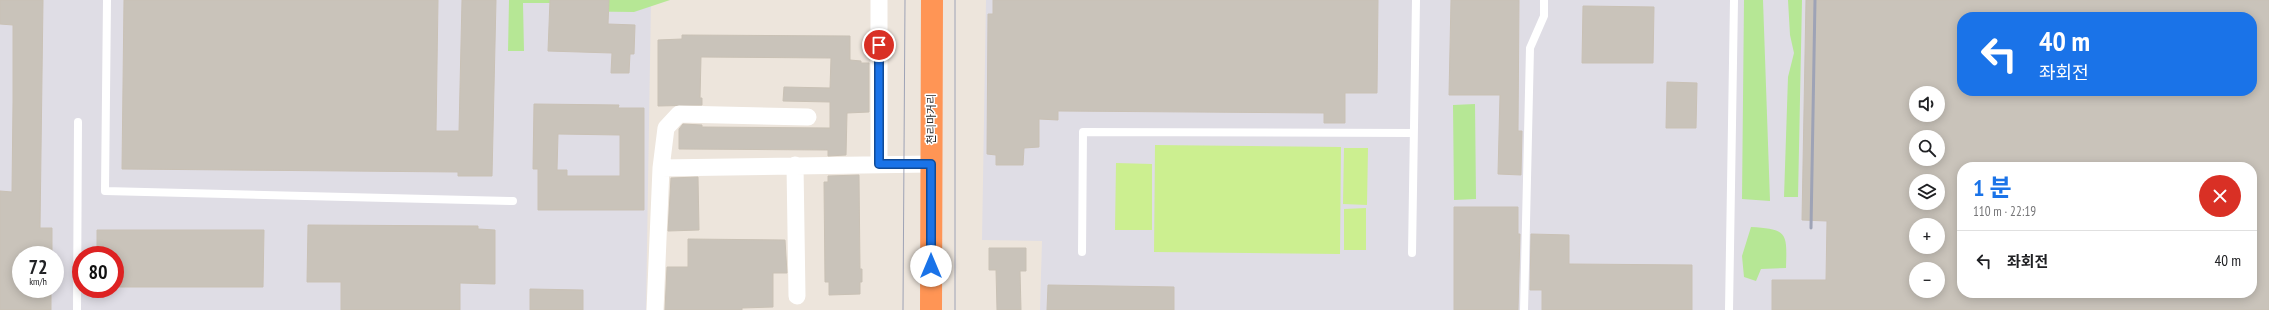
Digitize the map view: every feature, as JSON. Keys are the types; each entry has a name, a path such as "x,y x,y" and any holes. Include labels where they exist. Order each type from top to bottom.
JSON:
{"highway":[{"name":"천리마거리","path":"931,310 932,0"}],"street":[{"path":"879,0 879,164"},
{"path":"655,310 661,168 666,128 679,114 808,117"},
{"path":"661,168 931,164"},
{"path":"795,165 797,296"}],"lane":[{"path":"107,0 105,191 513,201"},
{"path":"1412,253 1416,0"},
{"path":"1524,310 1530,48 1544,16 1544,0"},
{"path":"1729,310 1734,0"},
{"path":"78,122 78,310"},
{"path":"1082,252 1083,132 1414,133"}],"shaded area":[{"path":"0,0 651,0 646,310 0,310"},
{"path":"986,0 2269,0 2269,310 1040,310 1042,241 982,240"}],"green space":[{"path":"509,0 670,0 634,12 551,11 551,3 523,3 524,51 508,51"},
{"path":"1744,0 1763,0 1770,201 1742,199"},
{"path":"1788,0 1802,0 1798,197 1784,197 1788,77 1794,53 1790,35"},
{"path":"1475,104 1476,199 1454,200 1453,105"},
{"path":"1155,145 1341,147 1340,254 1154,252"},
{"path":"1344,148 1368,148 1367,205 1343,204"},
{"path":"1116,163 1152,164 1152,230 1115,230"},
{"path":"1366,208 1366,250 1344,250 1344,209"},
{"path":"1751,227 1772,229 1779,232 1783,235 1786,247 1786,268 1761,269 1756,281 1744,277 1742,256"}],"building":[{"path":"0,0 43,0 40,228 52,228 52,246 12,246 12,298 51,298 51,310 0,310 0,191 12,192 13,25 0,24"},
{"path":"124,0 438,0 436,131 459,131 462,0 496,0 492,176 458,176 458,172 122,169"},
{"path":"550,0 609,0 608,24 635,25 634,54 630,54 629,73 611,73 612,53 548,51"},
{"path":"993,0 1378,0 1377,93 1345,93 1345,123 1324,123 1324,113 1058,111 1058,120 1039,119 1039,147 1024,148 1023,165 996,165 996,155 987,154 988,14 993,14"},
{"path":"1451,0 1519,0 1518,131 1522,131 1521,175 1498,174 1500,95 1449,95"},
{"path":"1806,0 2269,0 2269,310 1772,310 1772,280 1826,280 1827,221 1802,220"},
{"path":"1583,6 1654,7 1653,63 1582,63"},
{"path":"682,35 850,36 850,60 861,61 861,63 869,63 869,112 847,113 846,155 828,156 828,150 679,149 679,129 683,124 702,125 702,127 830,128 830,102 783,101 784,87 830,88 831,58 701,57 700,98 702,98 702,105 658,106 658,40 682,39"},
{"path":"1667,82 1697,83 1696,128 1666,128"},
{"path":"534,104 619,105 618,108 644,108 644,210 538,210 538,169 533,169","holes":["558,134 620,135 620,176 567,176 567,170 557,170"]},
{"path":"859,175 860,269 862,269 860,294 829,295 829,282 825,282 824,182 828,182 828,176"},
{"path":"698,177 699,230 668,231 671,178"},
{"path":"1454,207 1518,207 1518,234 1520,234 1518,310 1454,310"},
{"path":"308,225 478,226 478,229 495,230 495,284 460,283 460,310 341,310 341,282 307,282"},
{"path":"97,230 264,230 263,287 124,287 124,246 97,246"},
{"path":"1531,234 1569,235 1569,264 1692,265 1692,310 1542,310 1542,290 1530,290"},
{"path":"688,239 785,240 787,273 773,273 773,307 742,308 742,310 665,310 667,267 688,267"},
{"path":"989,248 1026,248 1026,271 1020,271 1021,310 997,310 996,270 989,270"},
{"path":"1048,285 1174,287 1174,310 1047,310"},
{"path":"530,289 583,290 583,310 530,310"}],"tram line":[{"path":"903,310 905,0"},
{"path":"955,0 955,310"}],"railway":[{"path":"1811,228 1815,0"}],"route":[{"path":"879,45 879,164 931,164 931,266"}]}
